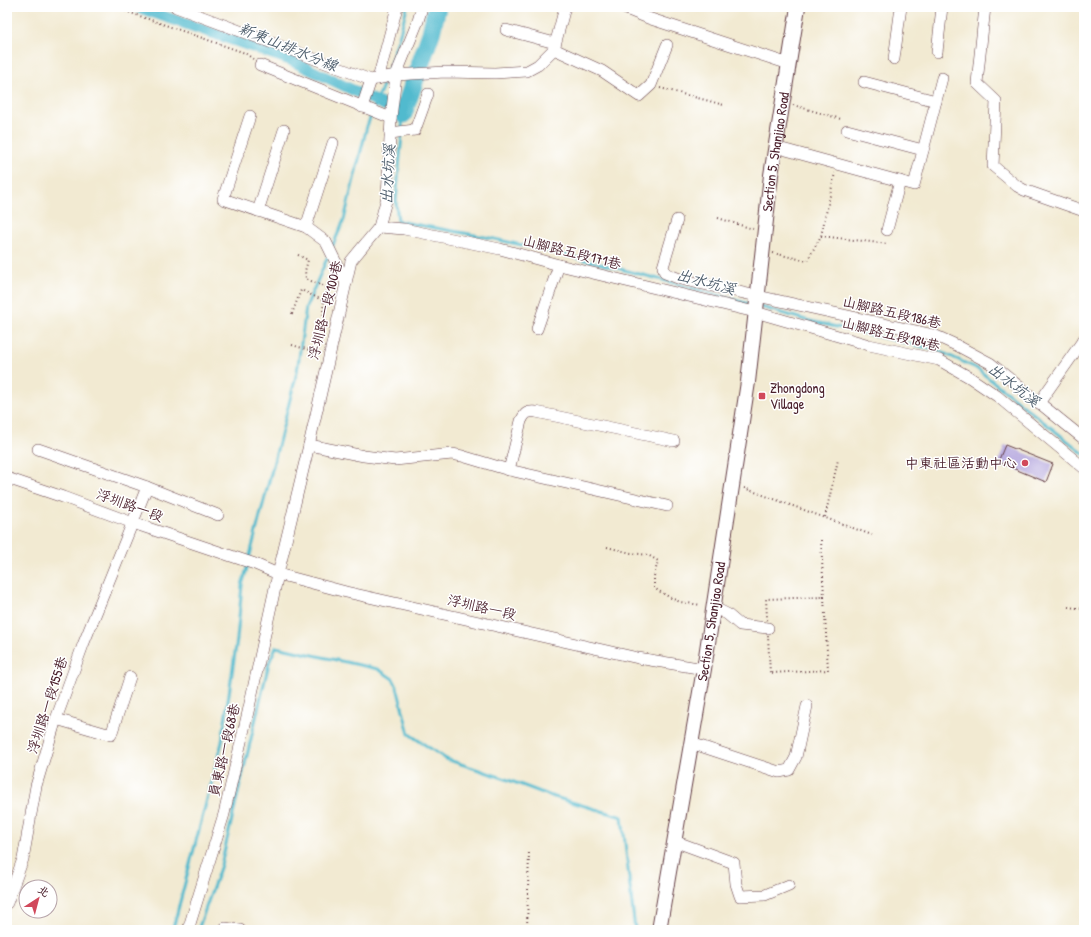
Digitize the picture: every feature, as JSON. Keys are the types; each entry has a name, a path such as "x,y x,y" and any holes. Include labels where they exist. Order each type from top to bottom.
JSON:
{"main road":[{"name":"Section 5, Shanjiao Road","path":"659,930 704,669 748,382 771,175 798,7"}],"street":[{"path":"176,7 374,80 396,75 409,74 527,71 538,65 554,46 565,7"},
{"path":"362,107 374,80 397,7"},
{"name":"浮圳路一段100巷","path":"278,574 351,261 379,227 387,197 391,118 396,75 418,22 422,7"},
{"path":"621,7 648,18 789,64"},
{"path":"894,59 901,7"},
{"path":"937,52 942,7"},
{"path":"985,7 976,83 996,101 993,166 1016,186 1024,190 1084,211"},
{"path":"506,30 554,46 602,71 639,96 651,85 667,45"},
{"path":"260,65 391,118"},
{"path":"775,147 914,185 942,78"},
{"path":"864,82 936,101"},
{"path":"390,133 415,130 428,94"},
{"path":"250,116 223,200 306,227 326,242 346,283"},
{"path":"258,211 284,130"},
{"path":"847,130 923,150"},
{"path":"306,227 333,144"},
{"path":"887,230 900,181"},
{"name":"山腳路五段186巷","path":"677,220 662,267 665,273 680,279 934,335 990,363 1084,439"},
{"name":"山腳路五段171巷","path":"379,227 404,230 500,249 559,265 755,312"},
{"path":"537,329 559,265"},
{"name":"山腳路五段184巷","path":"755,312 869,345 939,360 998,396 1083,468"},
{"path":"1039,403 1084,339"},
{"path":"509,470 521,421 525,414 530,412 674,441"},
{"path":"309,445 364,456 394,460 452,454 509,470 667,506"},
{"path":"38,449 147,487 218,515"},
{"name":"浮圳路一段","path":"7,478 133,523 255,564 278,574 346,592 638,658 704,669"},
{"name":"浮圳路一段155巷","path":"7,903 23,859 36,786 56,719 83,645 147,487"},
{"name":"員東路一段68巷","path":"188,930 224,814 278,574"},
{"path":"713,607 727,614 740,625 768,628"},
{"path":"56,719 111,735 130,677"},
{"path":"691,743 779,772 789,770 796,757 807,706"},
{"path":"674,841 734,863 736,884 740,896 765,895 788,885"},
{"path":"224,930 225,928 240,930"}],"path":[{"path":"114,7 245,54 260,65"},
{"path":"651,85 724,105"},
{"path":"782,102 841,119"},
{"path":"762,251 807,261 821,236 837,165"},
{"path":"718,218 764,232"},
{"path":"821,236 888,244"},
{"path":"298,255 308,260 305,271 306,279 328,288 322,312 323,318 335,330"},
{"path":"292,314 301,290 324,301"},
{"path":"292,346 329,355"},
{"path":"825,517 838,460"},
{"path":"732,484 872,535"},
{"path":"821,540 828,670 770,673 766,599 824,596"},
{"path":"607,547 631,554 648,556 658,562 654,576 654,588 669,597 680,602 713,607"},
{"path":"1068,607 1084,609"},
{"path":"527,930 529,851"}],"building":[{"name":"中東社區活動中心","path":"1005,445 1053,464 1046,482 998,462"}],"waterway":[{"name":"新東山排水分線","path":"137,7 290,60 403,114"},
{"path":"387,74 407,7"},
{"path":"403,114 431,33 437,7"},
{"path":"374,108 385,80"},
{"path":"332,247 344,220 367,126 372,113"},
{"name":"出水坑溪","path":"402,129 403,114"},
{"name":"出水坑溪","path":"402,134 396,202 398,221 485,237 586,260 753,305"},
{"path":"249,559 297,372 306,307 329,254"},
{"name":"出水坑溪","path":"761,307 806,320 937,350 976,368 1084,454"},
{"path":"172,930 222,742 237,639 242,585 248,565"},
{"path":"198,930 221,865 269,663 276,647 378,669 393,679 397,687 409,734 446,759 551,796 622,817 635,930"}],"place":[{"name":"Zhongdong Village","path":"762,396"},
{"name":"中東社區活動中心","path":"1025,463"}]}
